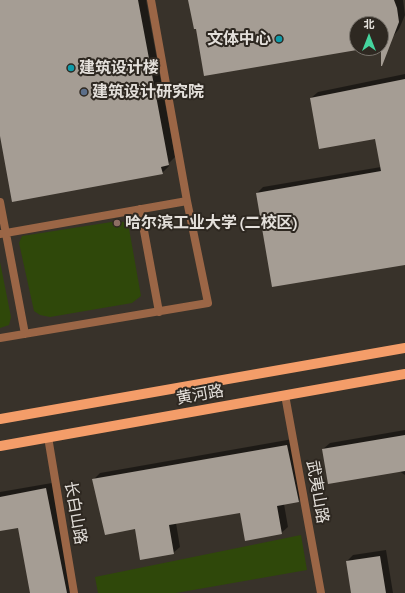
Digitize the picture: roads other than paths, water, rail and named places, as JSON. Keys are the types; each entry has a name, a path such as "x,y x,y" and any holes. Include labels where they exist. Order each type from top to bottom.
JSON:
{"main road":[{"name":"黄河路","path":"0,420 405,348"},
{"name":"黄河路","path":"0,446 405,374"}],"street":[{"path":"0,338 208,303 187,201 151,0"},
{"path":"3,233 187,201"},
{"path":"0,202 3,233 25,334"},
{"path":"140,209 159,312"},
{"name":"武夷山路","path":"285,395 321,593"},
{"name":"长白山路","path":"48,437 74,593"}],"place":[{"name":"文体中心","path":"279,39"},
{"name":"建筑设计楼","path":"71,68"},
{"name":"建筑设计研究院","path":"84,92"},
{"name":"哈尔滨工业大学 (二校区)","path":"117,223"}]}
